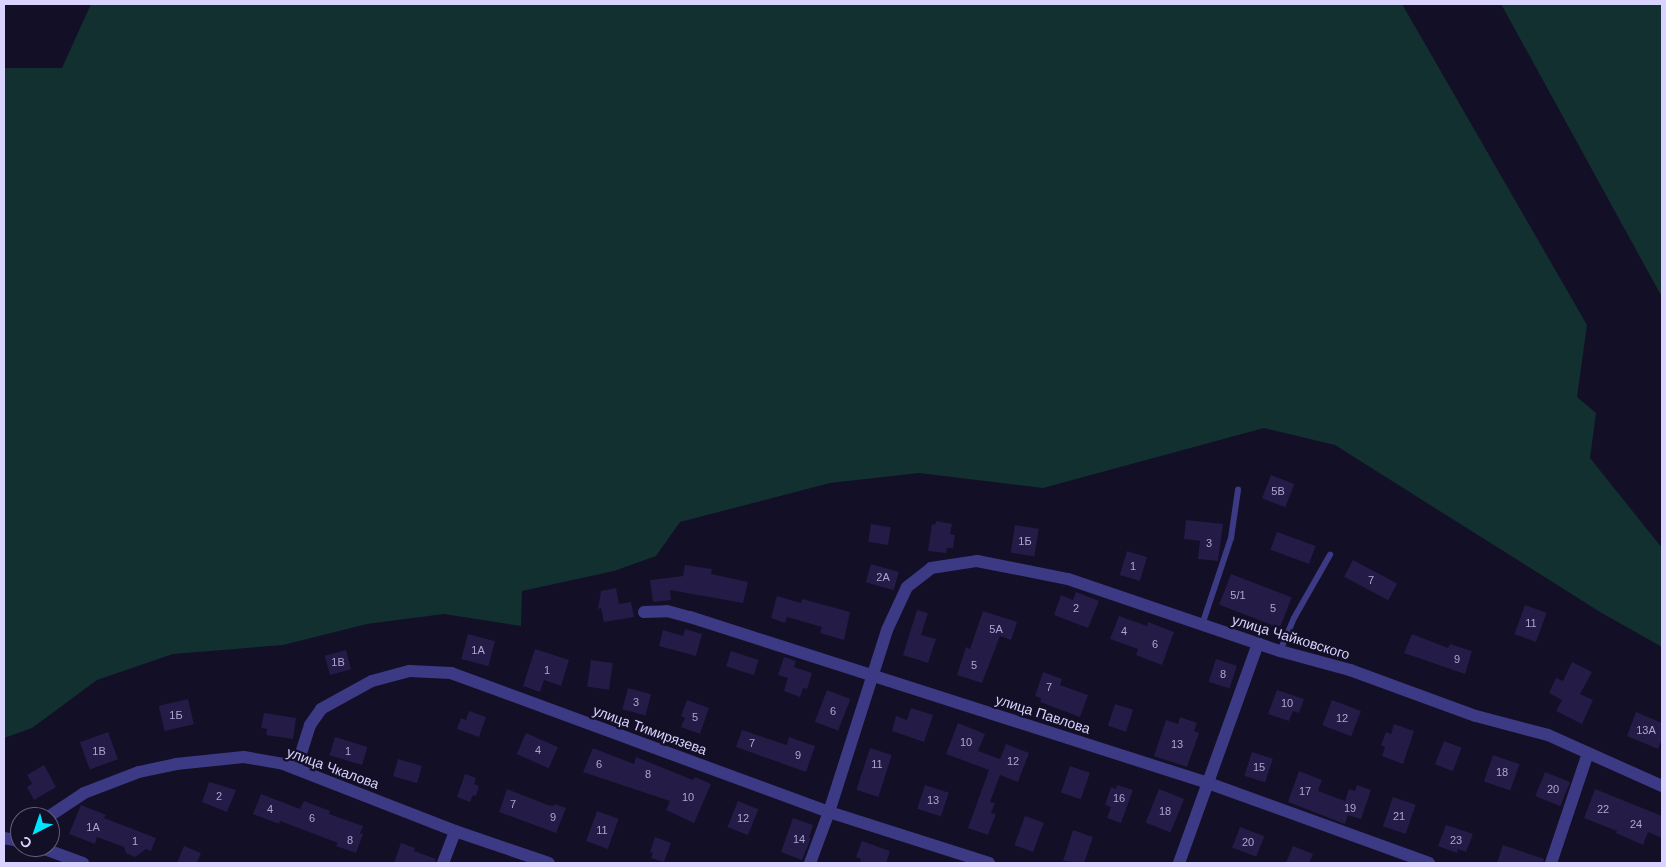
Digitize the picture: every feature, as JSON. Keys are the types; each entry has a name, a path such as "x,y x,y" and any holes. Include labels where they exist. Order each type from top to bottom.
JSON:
{"street":[{"name":"улица Чайковского","path":"873,676 887,630 907,587 930,568 977,561 1068,579 1202,626 1280,651 1350,670 1476,716 1548,735 1662,786"},
{"name":"улица Павлова","path":"644,612 667,612 690,617 1208,783 1428,863"},
{"path":"1179,863 1258,644"},
{"name":"улица Тимирязева","path":"296,769 310,725 321,709 372,681 410,671 451,672 829,812 989,863"},
{"path":"810,863 829,812 873,676"},
{"path":"1551,863 1588,753"},
{"name":"улица Чкалова","path":"60,809 84,793 108,782 139,772 176,764 244,757 283,764 455,830 549,863"},
{"path":"443,863 455,830"},
{"path":"60,855 83,863"}],"lane":[{"path":"1202,626 1231,538 1238,490"},
{"path":"1280,651 1294,618 1330,555"}],"green space":[{"path":"91,4 1402,4 1587,325 1577,397 1596,413 1590,458 1662,548 1662,647 1600,612 1335,445 1264,428 1043,488 919,473 830,483 680,522 656,556 614,571 522,591 521,626 444,614 367,624 283,645 173,654 97,680 32,728 4,738 4,68 62,68"},
{"path":"1501,4 1662,4 1662,297"}],"building":[{"path":"1271,475 1294,484 1285,507 1262,498"},
{"path":"1186,520 1223,524 1218,561 1198,559 1200,541 1184,539"},
{"path":"936,521 952,524 950,534 955,535 953,548 947,548 946,553 928,551 932,524 935,525"},
{"path":"871,524 891,527 888,545 868,542"},
{"path":"1015,525 1039,529 1034,556 1011,553"},
{"path":"1277,532 1316,546 1309,564 1271,550"},
{"path":"1127,551 1147,557 1140,581 1120,575"},
{"path":"1353,560 1397,583 1388,600 1344,577"},
{"path":"871,564 899,572 894,590 866,582"},
{"path":"685,565 712,569 711,574 748,582 743,603 670,590 671,600 653,602 650,580 683,576"},
{"path":"1231,574 1292,597 1280,628 1219,605"},
{"path":"616,588 619,604 631,602 634,617 604,622 601,608 598,609 601,591"},
{"path":"1076,592 1099,601 1088,628 1054,615 1061,595 1073,600"},
{"path":"777,596 801,603 802,599 850,612 844,640 820,633 822,627 787,617 785,623 771,618"},
{"path":"1525,605 1547,613 1536,642 1514,634"},
{"path":"917,610 928,613 921,635 936,639 928,663 903,655"},
{"path":"983,611 1017,622 1011,640 1000,636 982,683 957,675 966,647 970,649"},
{"path":"1119,616 1147,626 1148,622 1174,632 1162,665 1136,655 1138,649 1110,639"},
{"path":"685,629 702,634 696,656 659,646 663,630 683,636"},
{"path":"468,634 495,641 488,666 461,659"},
{"path":"1412,634 1448,648 1450,644 1472,651 1465,674 1404,653"},
{"path":"535,649 569,660 561,686 544,680 540,692 523,686"},
{"path":"346,650 351,669 330,675 325,656"},
{"path":"731,651 759,660 754,675 726,666"},
{"path":"784,657 796,661 794,667 812,673 807,689 803,688 800,697 784,691 788,678 778,675"},
{"path":"1216,659 1237,666 1230,689 1209,682"},
{"path":"591,660 613,663 609,690 587,687"},
{"path":"1572,662 1592,672 1580,694 1593,700 1582,724 1556,711 1562,700 1549,693 1556,678 1563,681"},
{"path":"1043,672 1062,679 1060,685 1088,695 1080,717 1040,702 1041,698 1035,696"},
{"path":"628,688 651,694 645,715 622,709"},
{"path":"827,690 850,699 838,731 815,722"},
{"path":"1277,690 1304,699 1299,713 1293,711 1289,721 1268,714"},
{"path":"188,699 194,724 165,731 159,706"},
{"path":"687,700 709,708 700,734 681,727 685,718 681,716"},
{"path":"1332,700 1361,711 1351,736 1322,725"},
{"path":"1115,704 1133,710 1126,732 1108,726"},
{"path":"911,708 933,715 924,742 892,731 896,716 907,720"},
{"path":"469,711 486,717 479,737 457,729 461,718 466,720"},
{"path":"1636,712 1662,723 1662,738 1658,749 1627,736"},
{"path":"264,713 296,718 293,739 266,735 267,729 261,728"},
{"path":"1180,717 1197,723 1194,731 1199,733 1187,767 1154,756 1166,720 1178,724"},
{"path":"958,723 985,734 978,751 1000,759 1006,744 1029,753 1018,782 1000,775 990,802 995,803 991,813 996,814 988,835 968,828 989,770 946,754"},
{"path":"1394,724 1414,731 1403,764 1382,756 1385,747 1381,745 1386,732 1391,734"},
{"path":"742,730 787,745 789,737 815,746 806,772 736,747"},
{"path":"108,732 118,759 90,770 80,742"},
{"path":"526,733 558,747 549,768 517,754"},
{"path":"335,737 368,747 362,765 329,755"},
{"path":"1444,741 1462,748 1453,771 1435,764"},
{"path":"593,748 634,764 636,757 693,780 695,777 711,784 694,823 666,810 670,801 583,772"},
{"path":"870,748 892,755 878,797 856,790"},
{"path":"1252,752 1273,759 1265,783 1244,776"},
{"path":"1493,755 1519,764 1510,791 1484,781"},
{"path":"398,759 422,766 417,783 393,776"},
{"path":"44,765 56,787 34,800 27,787 32,784 27,775"},
{"path":"1070,766 1090,773 1081,799 1061,792"},
{"path":"1299,771 1322,780 1318,791 1345,801 1349,789 1355,791 1357,785 1371,790 1361,819 1348,815 1345,824 1288,802"},
{"path":"1545,772 1570,782 1560,806 1535,796"},
{"path":"465,774 476,778 474,784 479,786 476,796 473,795 470,802 457,797"},
{"path":"209,782 236,790 227,812 202,802"},
{"path":"925,785 949,793 941,817 917,809"},
{"path":"1117,785 1133,790 1121,823 1107,818 1111,807 1105,805 1111,787 1116,789"},
{"path":"507,789 548,805 554,806 555,804 566,808 556,833 499,812"},
{"path":"1159,789 1184,799 1171,832 1146,822"},
{"path":"1595,789 1662,816 1662,838 1648,832 1643,845 1616,833 1617,831 1584,818"},
{"path":"261,794 300,809 304,801 330,811 329,814 363,826 360,833 363,834 356,853 336,846 338,843 280,821 279,824 253,814"},
{"path":"1393,797 1416,805 1406,834 1383,826"},
{"path":"738,801 758,809 748,835 728,827"},
{"path":"81,805 106,815 104,818 156,838 151,851 146,849 135,857 126,853 124,847 97,837 95,844 69,834"},
{"path":"597,811 619,819 608,849 586,841"},
{"path":"1025,816 1044,823 1033,852 1014,845"},
{"path":"793,818 813,825 809,838 811,838 802,860 781,852"},
{"path":"1446,825 1473,834 1466,852 1458,849 1457,853 1438,846"},
{"path":"1240,827 1264,836 1256,857 1232,848"},
{"path":"1073,830 1093,837 1084,863 1063,861"},
{"path":"655,837 671,843 664,862 651,858 653,853 650,852"},
{"path":"862,841 890,851 886,863 860,863 861,859 856,857"},
{"path":"401,843 415,848 414,851 436,859 435,863 394,863"},
{"path":"1503,845 1544,859 1543,863 1497,863"},
{"path":"184,846 201,853 197,863 177,863"},
{"path":"1293,846 1313,854 1309,863 1286,863"}]}
